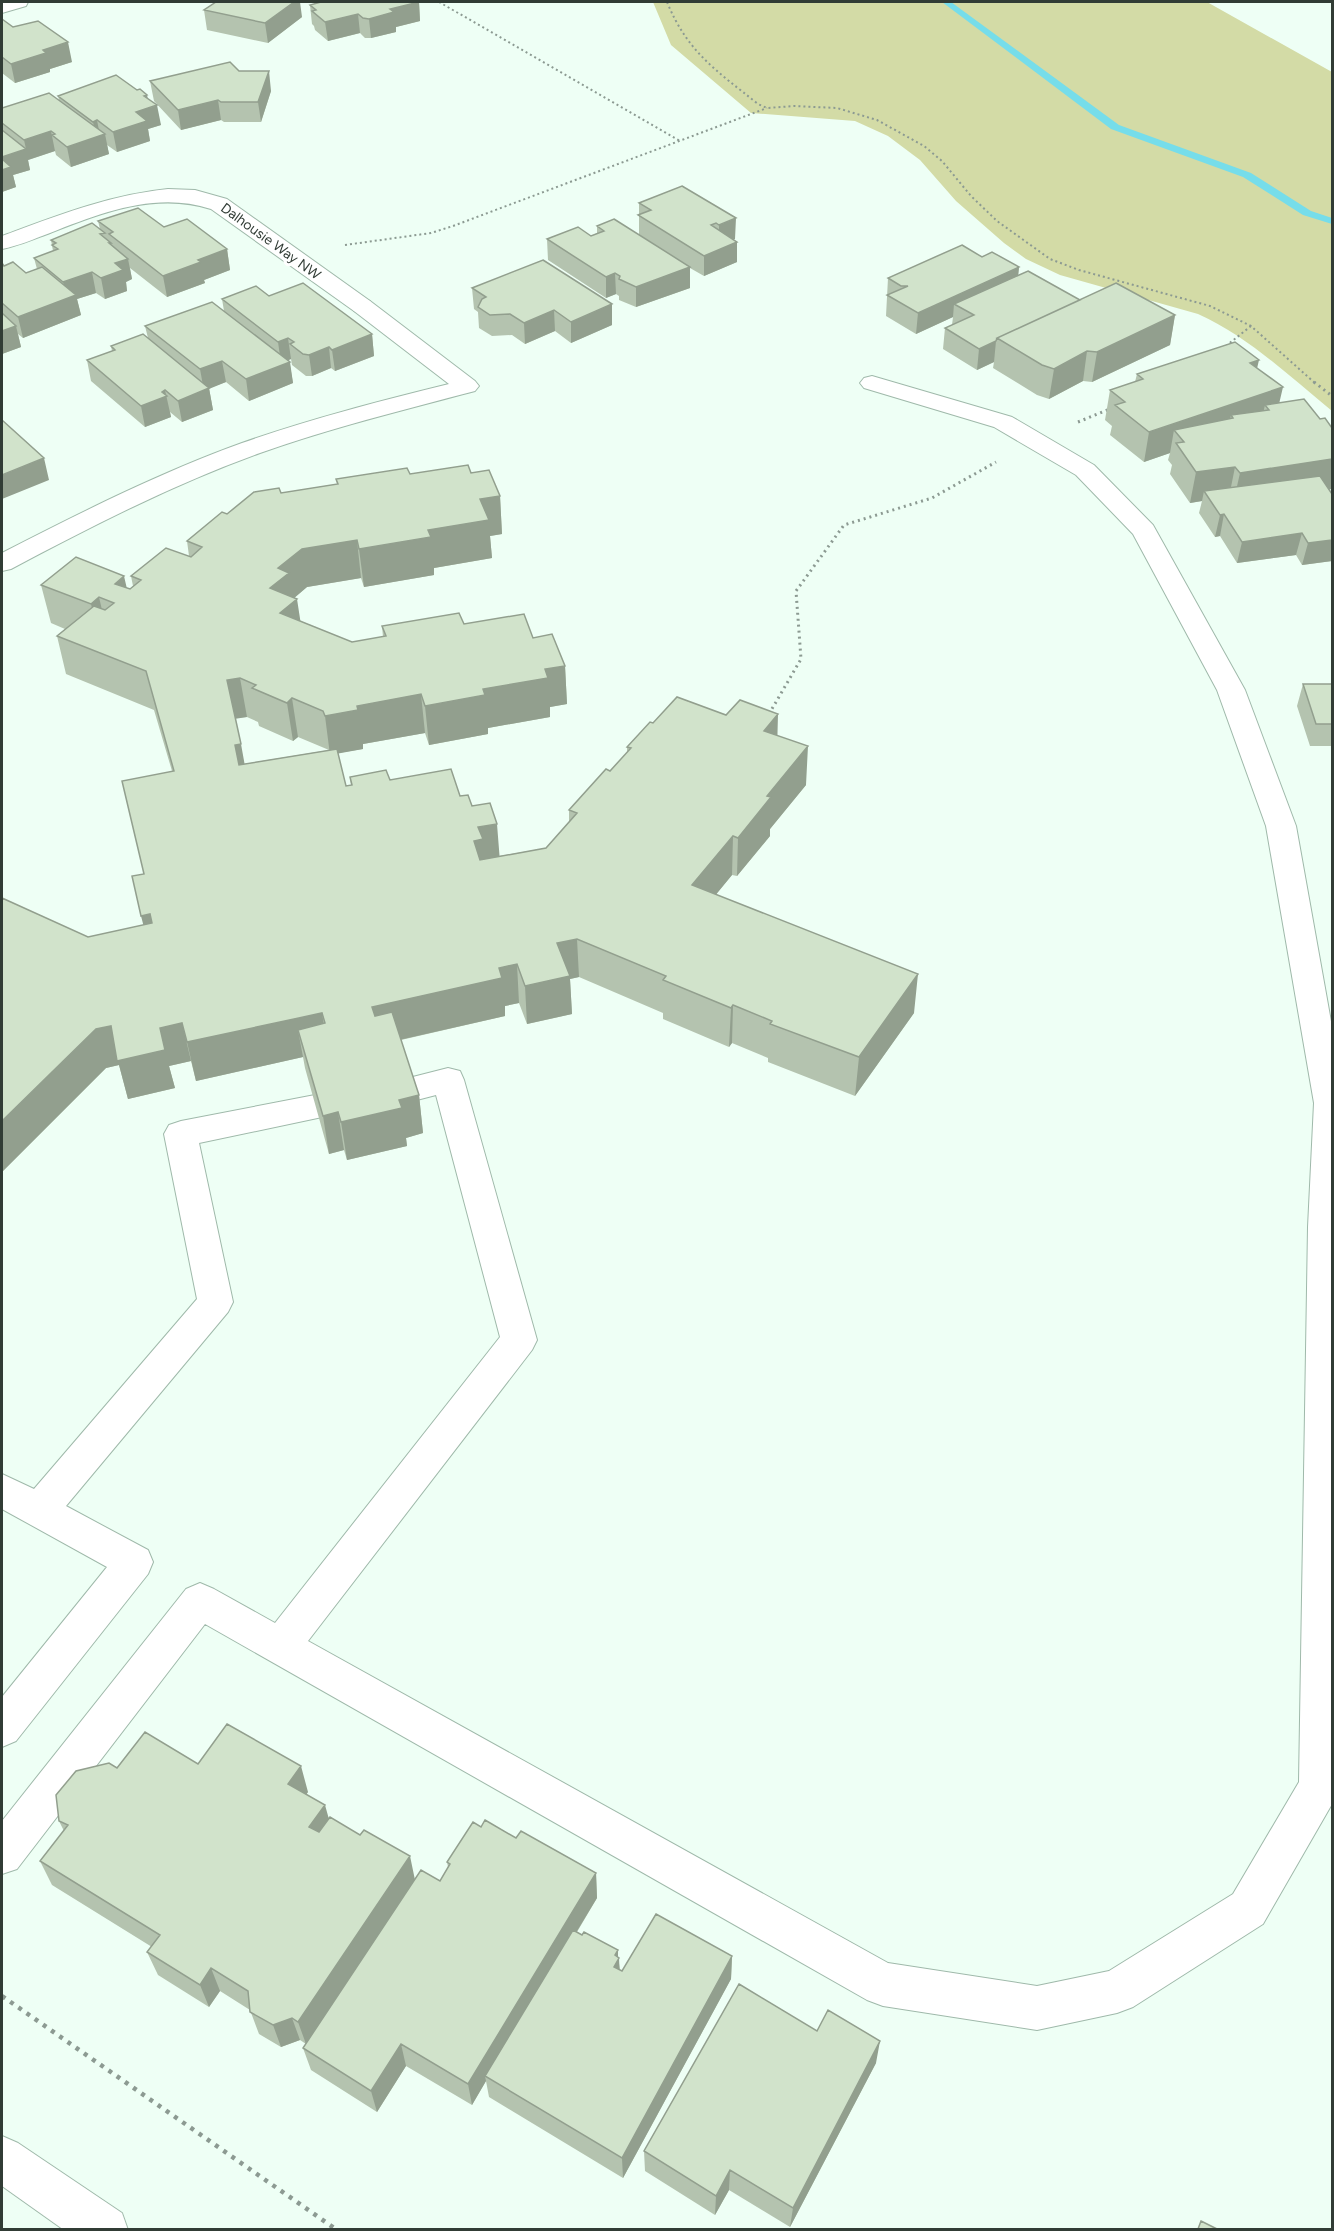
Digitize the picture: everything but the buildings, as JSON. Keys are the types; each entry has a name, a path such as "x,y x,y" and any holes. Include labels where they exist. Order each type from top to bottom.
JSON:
{"street":[{"path":"2,7 19,2"},
{"name":"Dalhousie Way NW","path":"2,243 127,200 164,193 206,198 219,204 362,306 466,386 341,419 249,449 110,507 2,563"},
{"path":"2,1854 200,1601 883,1984 1037,2008 1117,1991 1248,1909 1320,1786 1324,1227 1330,1103 1281,826 1231,690 1144,530 1085,470 1003,422 872,383"},
{"path":"280,1647 519,1340 448,1080 409,1090"},
{"path":"39,1510 214,1302 181,1134 315,1107"},
{"path":"2,1490 134,1562 2,1728"},
{"path":"2,2158 105,2229"}],"path":[{"path":"439,2 681,141"},
{"path":"667,2 679,30 707,63 758,104 768,108"},
{"path":"287,253 431,233 768,108 794,106 837,108 877,120 924,147 942,161 971,196 997,221 1050,259 1111,280 1210,306 1251,326 1332,396"},
{"path":"1222,350 1251,326"},
{"path":"768,715 801,659 796,591 844,525 932,498 1034,440 1111,409"},
{"path":"2,1996 337,2229"}],"green space":[{"path":"653,2 1207,2 1332,72 1332,411 1284,371 1217,323 1198,314 1060,275 1026,259 956,201 920,160 888,136 855,121 751,113 671,45"}],"waterway":[{"path":"946,2 1115,127 1247,175 1307,213 1332,221"}]}
